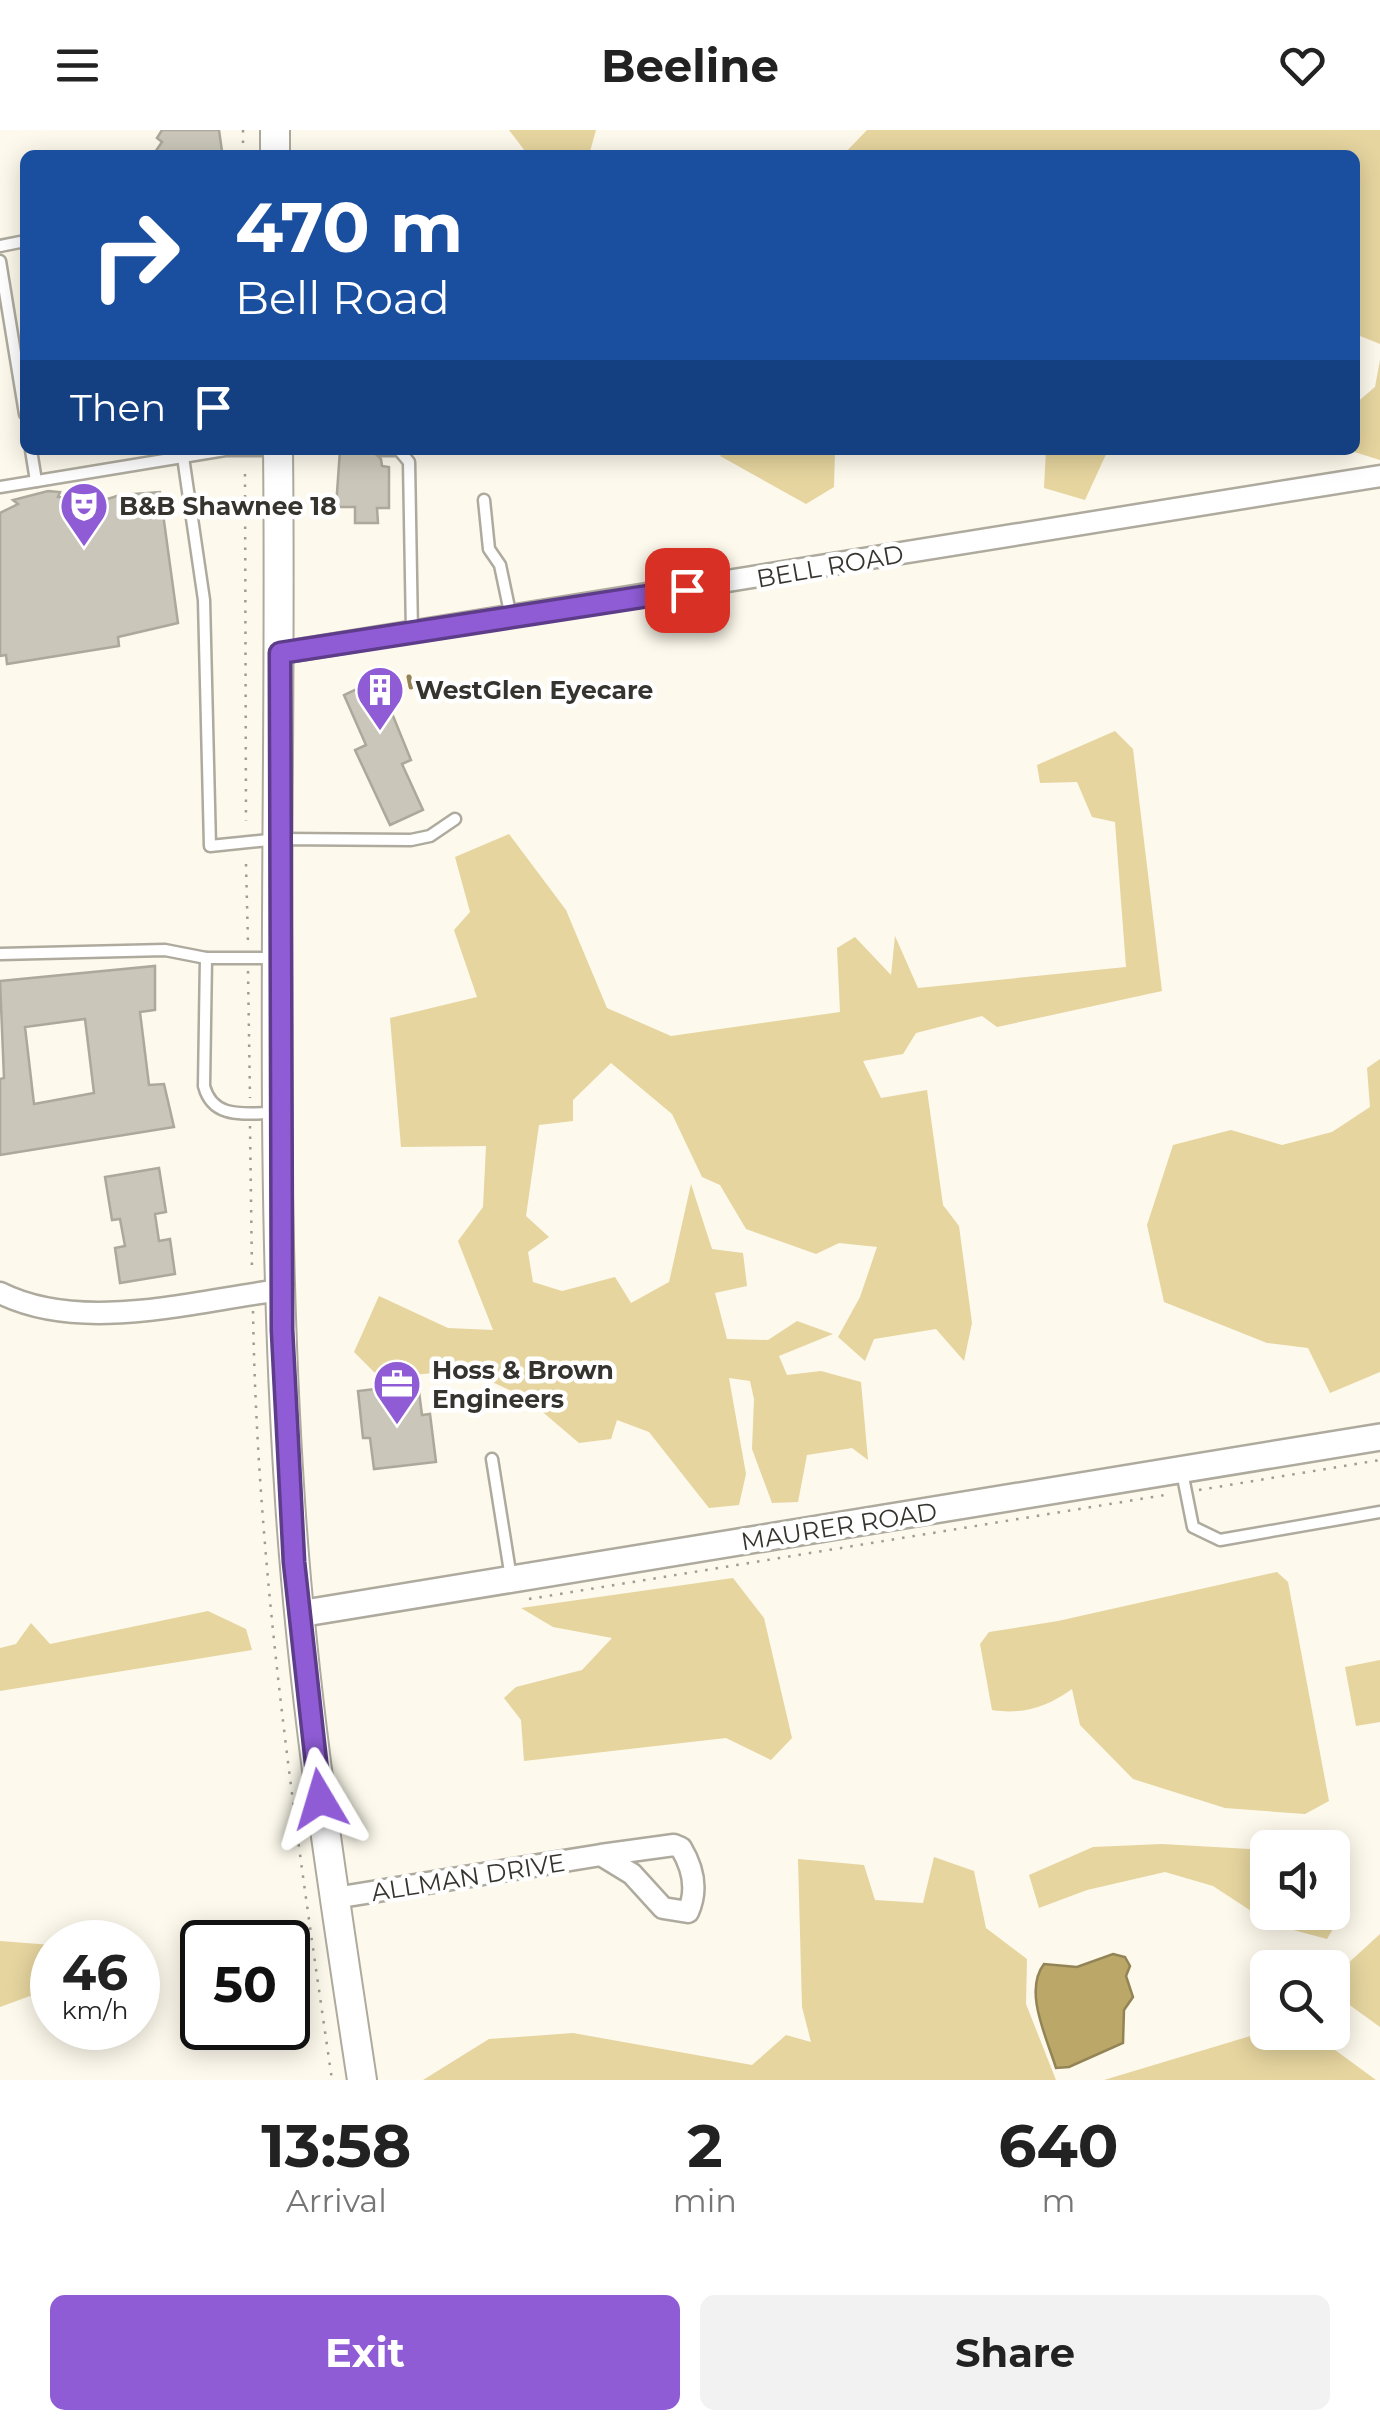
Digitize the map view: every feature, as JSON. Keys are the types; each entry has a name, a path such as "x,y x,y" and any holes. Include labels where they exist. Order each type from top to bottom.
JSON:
{"main road":[{"path":"278,455 281,1290 299,1614 334,1898 362,2080"}],"street":[{"name":"BELL ROAD","path":"280,653 1380,476"},
{"path":"0,1293 29,1307 91,1314 281,1290"},
{"name":"MAURER ROAD","path":"299,1614 514,1590 1184,1482 1380,1437"},
{"name":"ALLMAN DRIVE","path":"334,1898 602,1855 680,1848 693,1883 688,1912 663,1908 632,1874 602,1855"}],"lane":[{"path":"0,261 20,383"},
{"path":"32,455 36,481"},
{"path":"0,487 199,455"},
{"path":"403,455 409,462 412,634"},
{"path":"183,456 204,600 210,846 279,840 412,840 430,836 454,818"},
{"path":"484,500 489,548 500,564 512,618"},
{"path":"0,954 165,950 206,958 279,958"},
{"path":"206,958 204,1086 208,1101 219,1110 236,1114 279,1113"},
{"path":"492,1459 514,1590"},
{"path":"1184,1482 1193,1526 1220,1540 1380,1512"}],"path":[{"path":"246,474 246,821"},
{"path":"514,1590 1184,1482 1380,1460"}],"shaded area":[{"path":"509,130 596,130 590,150 524,150"},
{"path":"867,130 1380,130 1380,344 1360,336 1360,150 848,150"},
{"path":"1380,360 1380,460 1360,454 1360,400 1375,387"},
{"path":"835,455 834,487 806,504 720,456"},
{"path":"1046,455 1106,455 1085,500 1044,488"},
{"path":"1115,731 1133,749 1162,991 997,1027 982,1016 916,1033 903,1054 863,1061 881,1098 927,1090 943,1205 959,1226 972,1323 964,1361 936,1329 874,1339 865,1361 838,1337 860,1297 877,1247 839,1243 816,1254 746,1229 720,1185 702,1177 672,1114 611,1063 573,1100 573,1121 539,1125 526,1216 549,1237 528,1252 533,1282 562,1291 615,1277 631,1303 669,1282 691,1184 712,1249 743,1253 747,1286 715,1293 727,1339 768,1340 797,1321 833,1334 779,1356 787,1375 821,1371 861,1382 868,1460 852,1448 807,1455 798,1502 772,1503 752,1449 754,1399 750,1381 729,1378 746,1474 739,1505 709,1508 649,1432 617,1420 611,1439 579,1443 525,1397 466,1370 380,1378 354,1352 379,1296 448,1328 493,1330 458,1241 483,1207 486,1146 401,1147 390,1018 477,997 454,930 470,912 455,857 509,834 566,910 607,1008 671,1036 840,1012 837,948 855,937 891,975 895,936 918,988 1126,967 1115,822 1092,817 1077,782 1040,783 1037,765"},
{"path":"1380,1059 1380,1372 1330,1393 1308,1348 1267,1343 1164,1302 1147,1225 1173,1145 1231,1130 1282,1145 1332,1132 1370,1107 1367,1068"},
{"path":"1277,1572 1288,1582 1329,1801 1305,1814 1225,1808 1133,1779 1080,1725 1072,1689 1034,1708 992,1710 980,1644 989,1632 1058,1621"},
{"path":"733,1578 764,1618 792,1738 771,1760 726,1738 524,1761 521,1720 504,1698 516,1687 582,1670 612,1638 553,1627 521,1608"},
{"path":"208,1611 246,1629 252,1650 0,1691 0,1648 16,1644 31,1623 50,1644"},
{"path":"1380,1660 1380,1722 1356,1726 1345,1667"},
{"path":"1162,1844 1250,1849 1250,1910 1213,1886 1165,1872 1087,1890 1039,1908 1029,1875 1093,1847"},
{"path":"934,1857 974,1871 986,1928 1027,1959 1026,2004 1056,2080 423,2080 489,2039 573,2033 752,2065 786,2035 811,2042 802,2007 798,1859 864,1865 875,1900 923,1903"},
{"path":"1293,1930 1332,1930 1327,1939"},
{"path":"1380,1934 1380,2027 1350,2005 1350,1962"},
{"path":"0,1941 30,1943 30,1996 0,2007"},
{"path":"1113,1954 1125,1957 1130,1966 1126,1976 1133,1997 1124,2010 1123,2043 1069,2067 1056,2068 1036,2001 1038,1975 1044,1964 1077,1967"},
{"path":"1250,2036 1250,2050 1335,2050 1376,2080 1104,2080"}],"building":[{"path":"162,130 219,130 222,150 156,150 162,142 157,138"},
{"path":"340,455 377,455 382,466 389,467 389,508 377,508 378,523 355,523 355,507 336,507"},
{"name":"B&B Shawnee 18","path":"60,492 58,497 90,501 98,498 98,502 120,495 160,492 178,623 118,637 119,646 7,664 6,655 0,656 0,513 18,504 13,500"},
{"name":"WestGlen Eyecare","path":"378,679 411,760 402,764 423,810 390,825 355,750 366,745 344,695"},
{"path":"155,966 155,1010 140,1012 149,1085 164,1084 174,1127 0,1155 0,1079 4,1078 0,981","holes":["85,1019 94,1093 34,1104 25,1027"]},
{"path":"159,1168 166,1212 155,1214 159,1241 170,1239 175,1274 120,1283 115,1248 125,1246 120,1219 112,1220 105,1177"},
{"name":"Hoss & Brown Engineers","path":"418,1384 422,1415 430,1414 436,1462 374,1469 370,1438 363,1438 358,1391"}],"waterway":[{"path":"409,677 411,687"}],"place":[{"name":"B&B Shawnee 18","path":"84,548"},
{"name":"WestGlen Eyecare","path":"380,732"},
{"name":"Hoss & Brown Engineers","path":"397,1426"}],"route":[{"path":"320,1799 294,1562 282,1330 280,653 687,590"}]}
